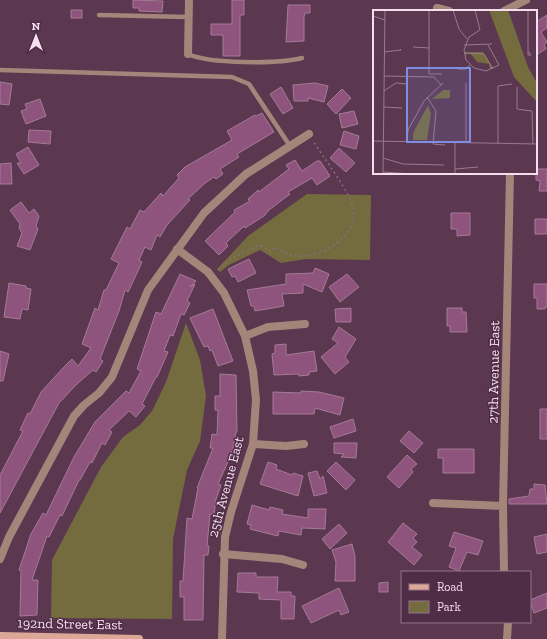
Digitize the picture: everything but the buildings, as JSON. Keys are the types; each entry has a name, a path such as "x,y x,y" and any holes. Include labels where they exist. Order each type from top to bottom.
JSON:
{"street":[{"path":"188,54 189,0"},
{"path":"506,10 526,0"},
{"path":"437,8 445,10"},
{"path":"0,559 9,537 74,416 112,377 148,290 176,249 204,213 246,174 309,134"},
{"name":"27th Avenue East","path":"504,571 503,506 510,174"},
{"name":"25th Avenue East","path":"176,249 211,276 224,293 245,336 253,371 256,400 253,444 231,512 223,554 222,639"},
{"path":"245,336 268,327 305,324"},
{"path":"253,444 286,446 304,444"},
{"path":"433,502 503,506"},
{"path":"223,554 282,559 303,566"},
{"path":"507,639 508,623"},
{"name":"192nd Street East","path":"0,636 139,639"}],"lane":[{"path":"99,15 188,17"},
{"path":"188,54 197,58 222,61 290,61 302,58"},
{"path":"0,70 232,77 249,84 290,146"}],"path":[{"path":"211,276 234,257 253,248 263,246 271,252 275,247 290,254 309,256 332,246 340,240 349,229 354,215 350,201 309,134"}],"green space":[{"path":"307,194 371,195 370,260 306,259 281,263 260,250 229,265 220,272 217,269 248,236"},
{"path":"186,323 200,360 206,396 200,441 187,470 173,539 172,619 51,618 52,560 101,467 123,437 140,425 152,411 166,382"}]}
